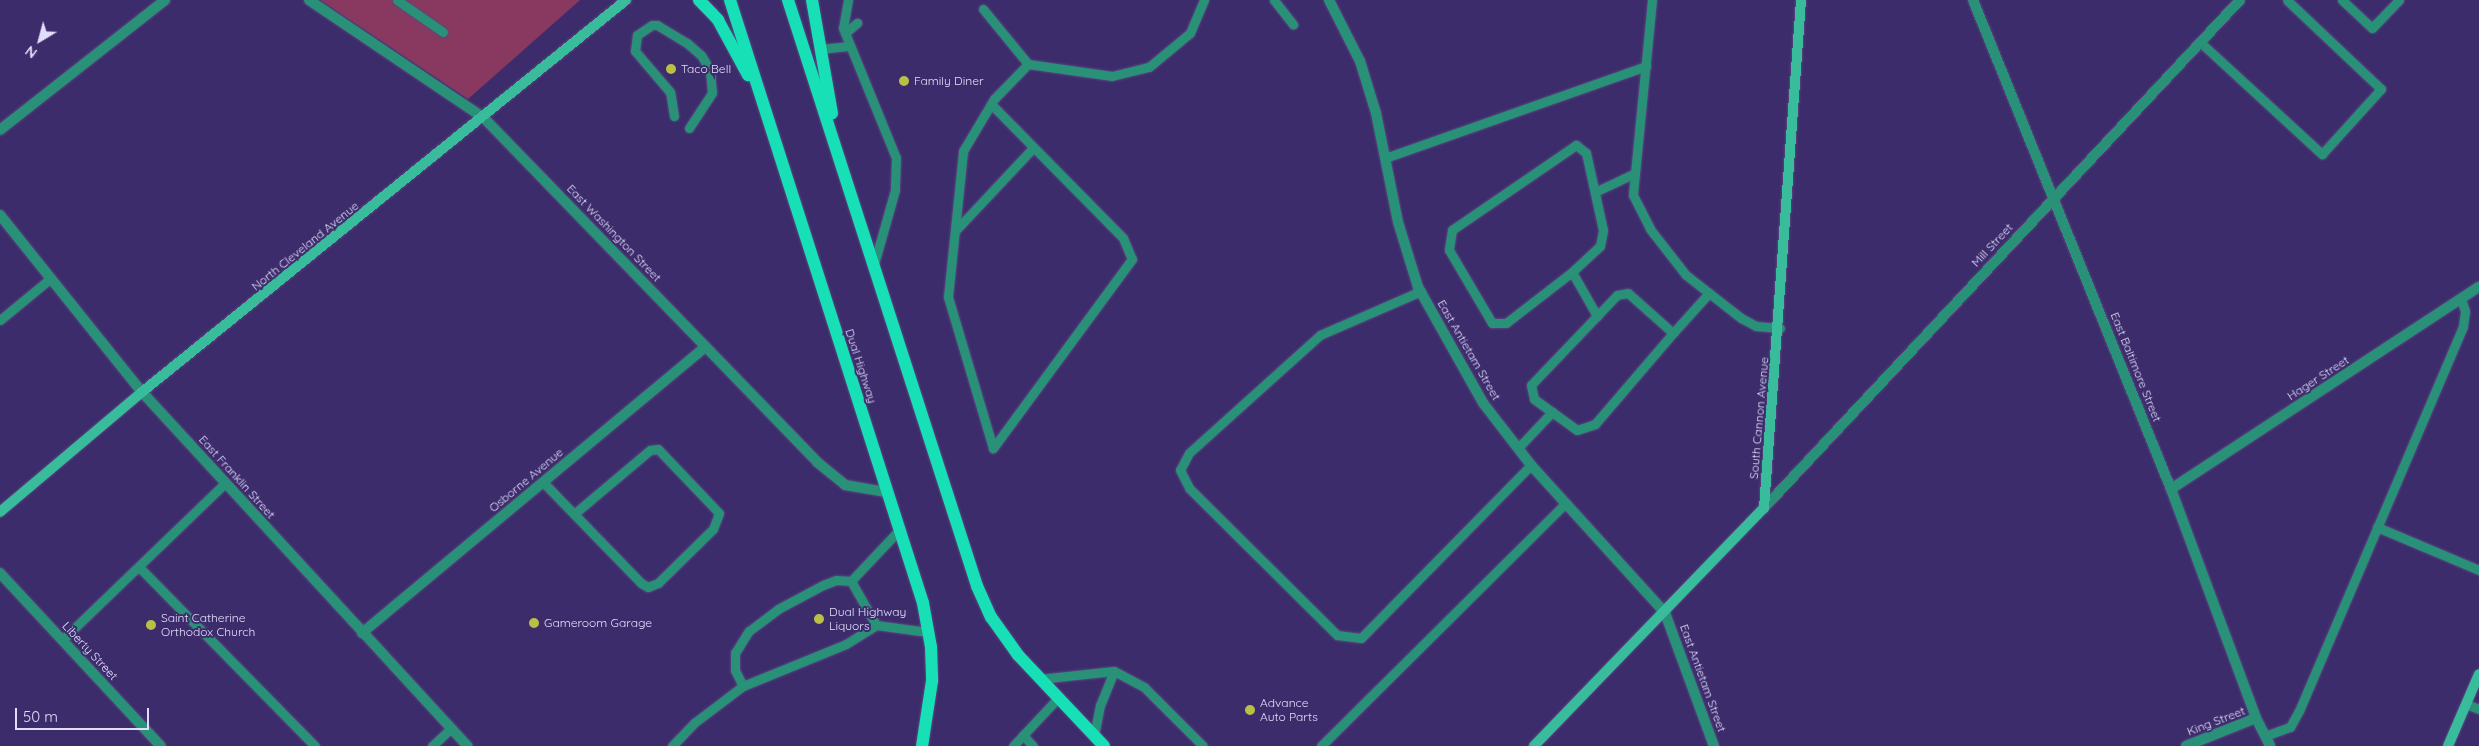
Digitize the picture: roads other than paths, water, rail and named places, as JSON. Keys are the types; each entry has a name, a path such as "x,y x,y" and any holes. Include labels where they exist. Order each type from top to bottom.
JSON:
{"main road":[{"name":"North Cleveland Avenue","path":"0,512 142,392 484,118 626,0"},
{"path":"699,0 718,20 762,101"},
{"name":"Dual Highway","path":"730,0 923,603 928,632 932,681 922,746"},
{"path":"788,0 977,586 991,617 1039,679 1104,746"},
{"path":"812,0 842,164"},
{"name":"South Cannon Avenue","path":"1764,508 1780,328 1801,0"},
{"path":"1534,746 1665,613 1764,508"},
{"path":"2448,746 2479,674"}],"street":[{"path":"0,130 165,0"},
{"name":"East Washington Street","path":"309,0 484,118 817,462 846,485 886,492"},
{"name":"East Antietam Street","path":"1329,0 1360,61 1385,158 1398,222 1421,291 1483,403 1531,465 1665,613 1714,746"},
{"name":"East Baltimore Street","path":"1973,0 2054,196 2171,489 2256,718 2270,746"},
{"name":"Mill Street","path":"1764,508 2054,196 2240,0"},
{"name":"East Franklin Street","path":"0,215 142,392 468,746"},
{"name":"Hager Street","path":"2171,489 2479,287"},
{"name":"Osborne Avenue","path":"362,633 705,347"},
{"name":"Liberty Street","path":"0,573 161,746"},
{"name":"King Street","path":"2186,746 2256,718"}],"lane":[{"path":"397,0 443,32"},
{"path":"848,0 845,32 896,158 895,190 874,264"},
{"path":"984,9 1028,64 1112,76 1149,67 1190,33 1204,0"},
{"path":"1274,0 1293,24"},
{"path":"1652,0 1633,174 1633,195 1650,229 1686,275 1741,318 1756,326 1780,328"},
{"path":"2200,42 2322,154 2381,89 2287,0"},
{"path":"2342,0 2372,28 2399,0"},
{"path":"845,32 857,23"},
{"path":"674,116 670,92 635,51 637,35 652,25 657,25 687,43 701,55 710,70 712,93 689,128"},
{"path":"820,49 850,46"},
{"path":"991,104 1123,238 1132,259 992,448 948,298 963,151 991,104 1028,64"},
{"path":"1385,158 1646,66"},
{"path":"1576,145 1586,153 1603,230 1600,246 1572,272 1506,323 1492,322 1449,250 1452,230 1576,145"},
{"path":"955,231 1034,148"},
{"path":"1595,192 1633,174"},
{"path":"1572,272 1597,316"},
{"path":"0,320 51,278"},
{"path":"1421,291 1320,335 1189,453 1180,470 1189,488 1337,635 1361,638 1531,465"},
{"path":"1673,333 1628,293 1617,294 1531,385 1534,399 1577,430 1595,424 1709,293"},
{"path":"2265,736 2290,727 2299,710 2463,326 2465,311 2461,299"},
{"path":"1518,448 1552,412"},
{"path":"543,482 574,514 648,587 658,583 712,529 719,513 658,449 650,450 574,514"},
{"path":"62,640 225,483"},
{"path":"1321,746 1566,503"},
{"path":"2377,527 2479,570"},
{"path":"851,581 899,530"},
{"path":"139,567 315,746"},
{"path":"743,686 736,670 735,654 749,631 778,609 823,585 836,580 851,581"},
{"path":"851,581 876,625"},
{"path":"672,746 694,723 743,686 846,644 876,625 928,632"},
{"path":"1094,736 1100,705 1114,672"},
{"path":"1039,679 1114,672 1144,687 1203,746"},
{"path":"1012,746 1057,699"},
{"path":"2466,704 2479,709"},
{"path":"432,746 451,728"},
{"path":"1023,735 1033,746"}],"place":[{"name":"Taco Bell","path":"671,69"},
{"name":"Family Diner","path":"904,81"},
{"name":"Dual Highway Liquors","path":"819,619"},
{"name":"Gameroom Garage","path":"534,623"},
{"name":"Saint Catherine Orthodox Church","path":"151,625"},
{"name":"Advance Auto Parts","path":"1250,710"}]}
